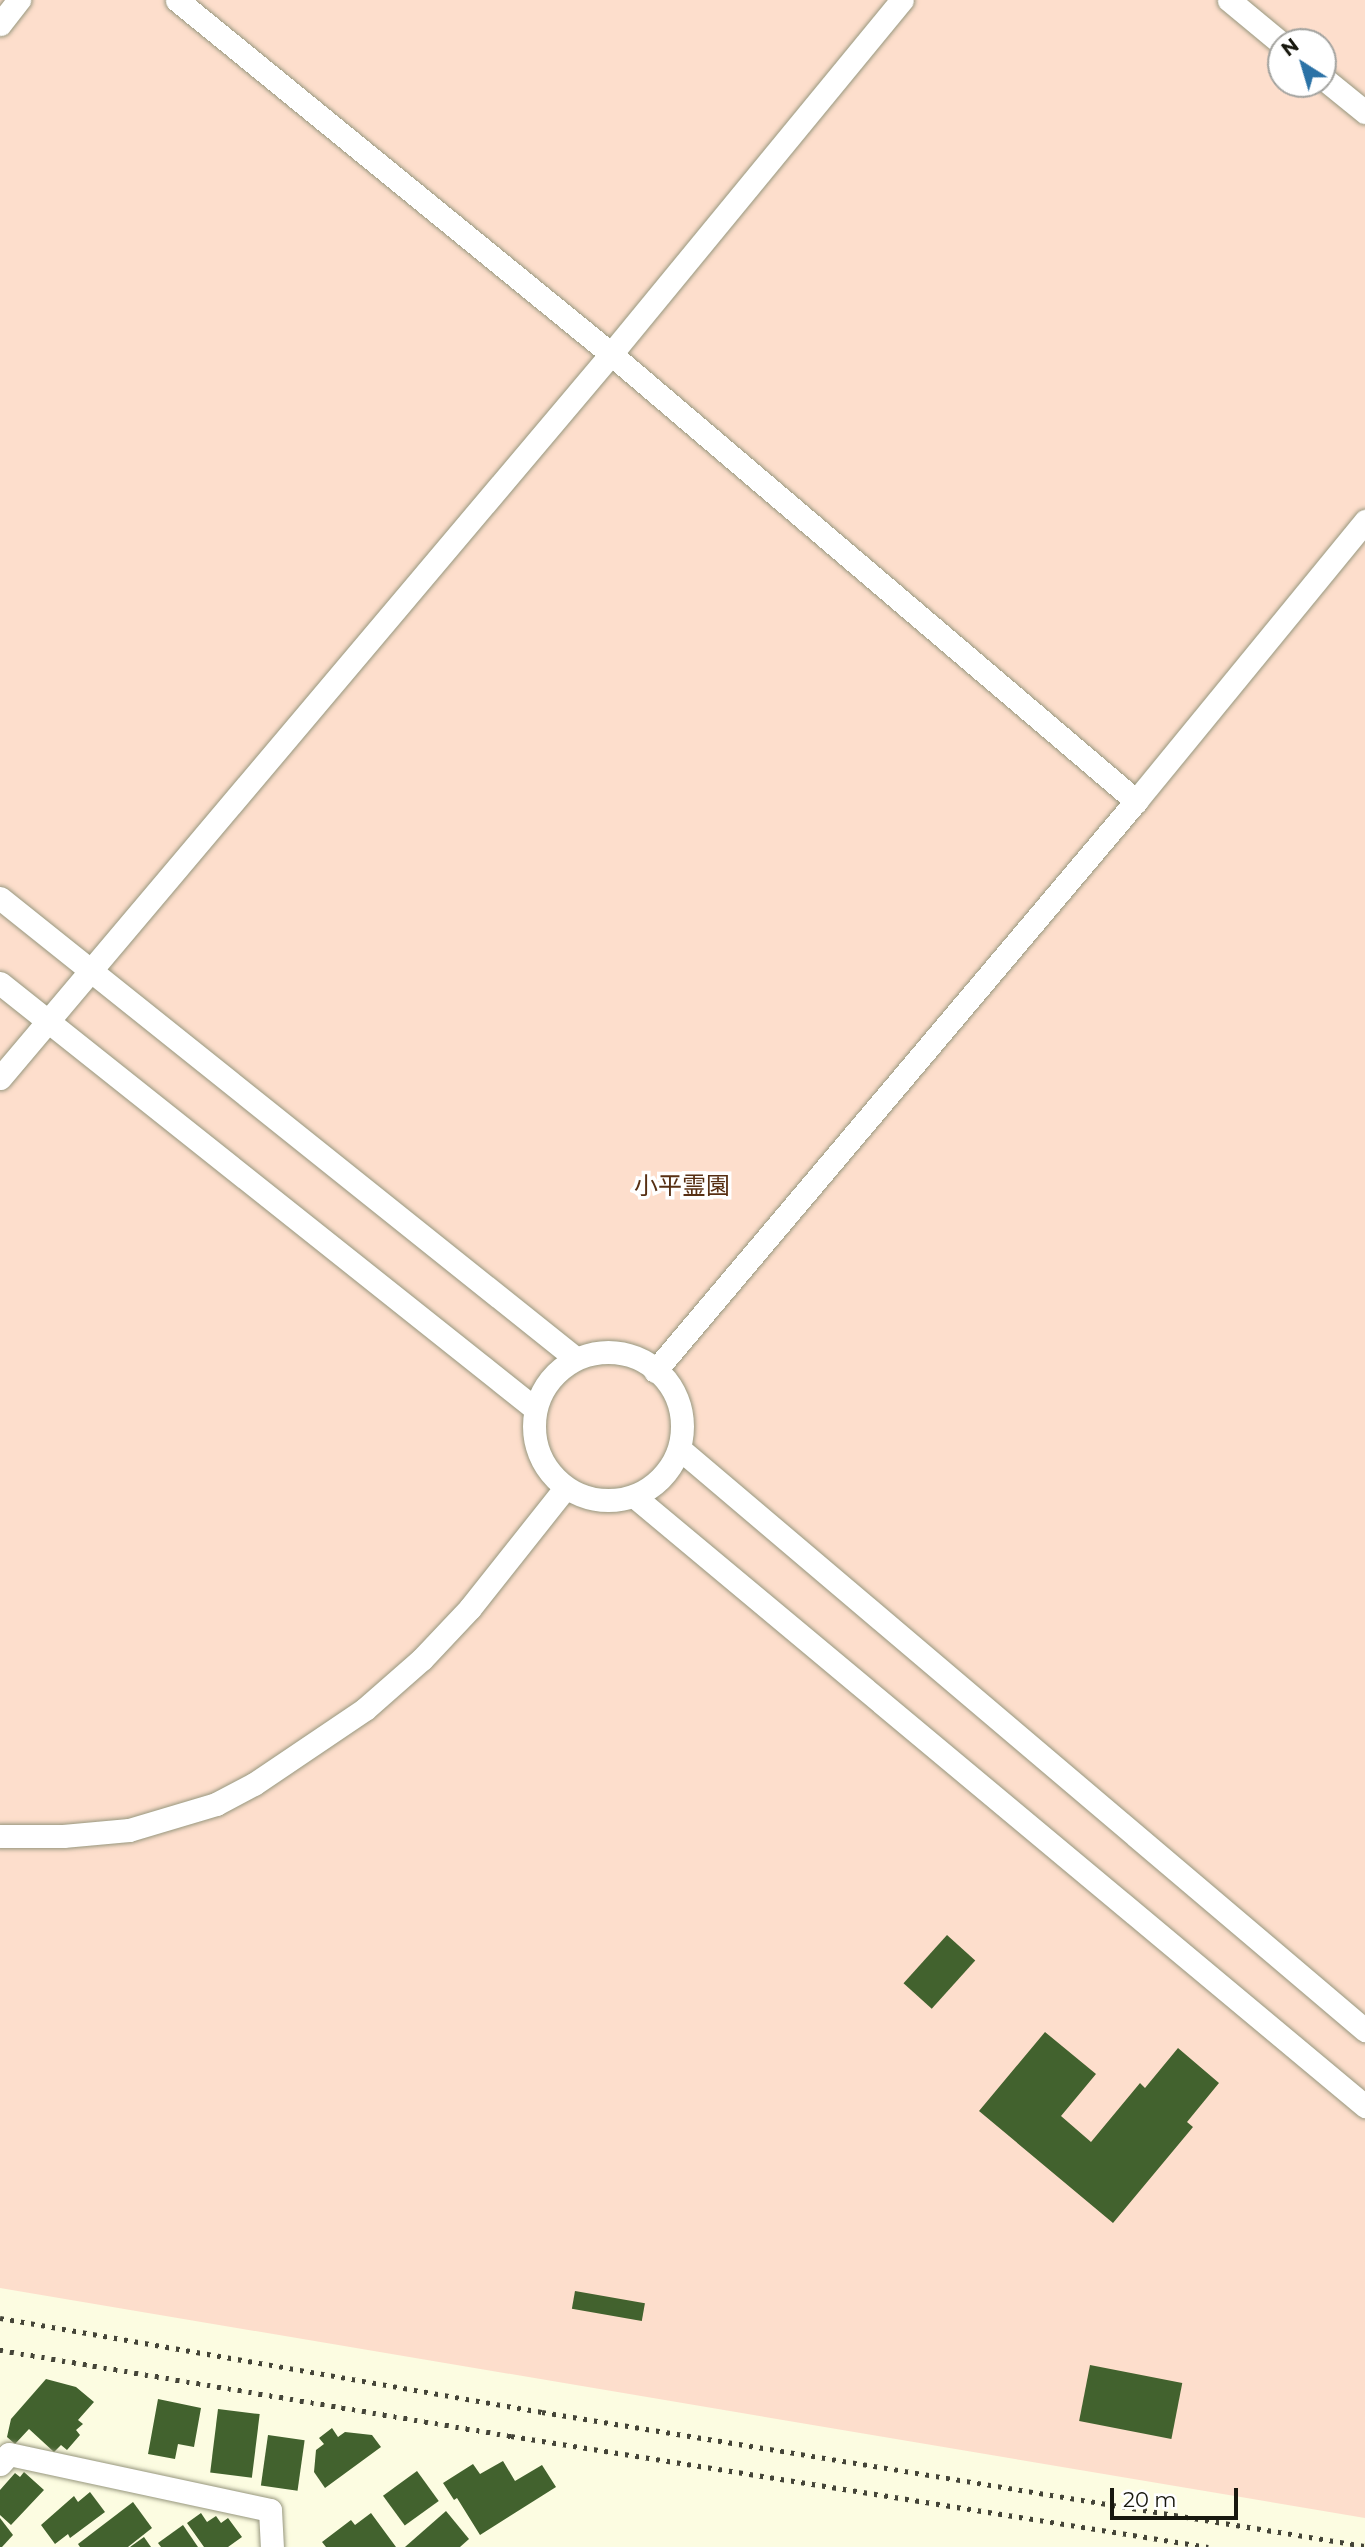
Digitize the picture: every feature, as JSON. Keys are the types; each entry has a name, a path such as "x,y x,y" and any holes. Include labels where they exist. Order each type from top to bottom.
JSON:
{"lane":[{"path":"0,24 19,0"},
{"path":"177,0 611,354 1136,801"},
{"path":"0,1078 611,354 902,0"},
{"path":"1229,0 1267,31"},
{"path":"1337,89 1365,112"},
{"path":"655,1371 1136,801 1365,521"},
{"path":"0,898 574,1356"},
{"path":"0,983 533,1407"},
{"path":"606,1349 636,1356 670,1387 682,1419 681,1450 664,1477 635,1497 598,1501 565,1488 548,1472 533,1440 533,1407 551,1379 574,1356 606,1349"},
{"path":"681,1450 1365,2030"},
{"path":"0,1836 63,1836 129,1830 216,1804 254,1784 365,1709 422,1659 470,1608 565,1488"},
{"path":"635,1497 1365,2106"},
{"path":"0,2464 9,2455 270,2510 272,2547"}],"green space":[{"name":"小平霊園","path":"0,0 1365,0 1365,2518 0,2288"}],"building":[{"path":"947,1935 975,1960 932,2009 904,1983"},
{"path":"1045,2032 1096,2074 1061,2116 1091,2142 1140,2083 1145,2088 1178,2048 1219,2083 1187,2122 1193,2127 1113,2223 979,2111"},
{"path":"575,2291 645,2303 642,2321 572,2309"},
{"path":"1090,2365 1182,2383 1171,2439 1079,2421"},
{"path":"46,2379 76,2387 94,2402 78,2420 83,2424 76,2430 80,2435 67,2450 61,2445 54,2452 29,2429 15,2444 7,2437 11,2419"},
{"path":"158,2399 201,2408 194,2447 178,2444 175,2459 148,2454"},
{"path":"218,2409 260,2414 252,2478 210,2473"},
{"path":"332,2428 338,2437 345,2432 372,2435 381,2447 325,2488 314,2472 316,2450 324,2444 319,2438"},
{"path":"268,2435 305,2440 298,2491 261,2486"},
{"path":"503,2461 515,2481 542,2465 556,2487 480,2535 457,2498 454,2500 443,2483 473,2464 480,2474"},
{"path":"417,2471 439,2501 405,2526 383,2496"},
{"path":"24,2472 44,2490 11,2525 0,2515 0,2490 15,2473 20,2477"},
{"path":"90,2492 105,2512 70,2538 68,2534 55,2544 41,2525 74,2496 78,2502"},
{"path":"133,2502 152,2528 128,2547 80,2547 78,2544"},
{"path":"446,2511 469,2539 460,2547 405,2547"},
{"path":"201,2513 207,2522 216,2516 221,2523 228,2518 242,2537 228,2547 204,2547 187,2523"},
{"path":"371,2513 396,2547 326,2547 322,2542 351,2520 355,2525"},
{"path":"0,2518 13,2535 2,2547 0,2547"},
{"path":"183,2525 198,2547 161,2547 158,2543"},
{"path":"144,2537 151,2547 130,2547"}],"railway":[{"path":"0,2318 542,2412 1365,2546"},
{"path":"0,2350 511,2436 1208,2547"}]}
